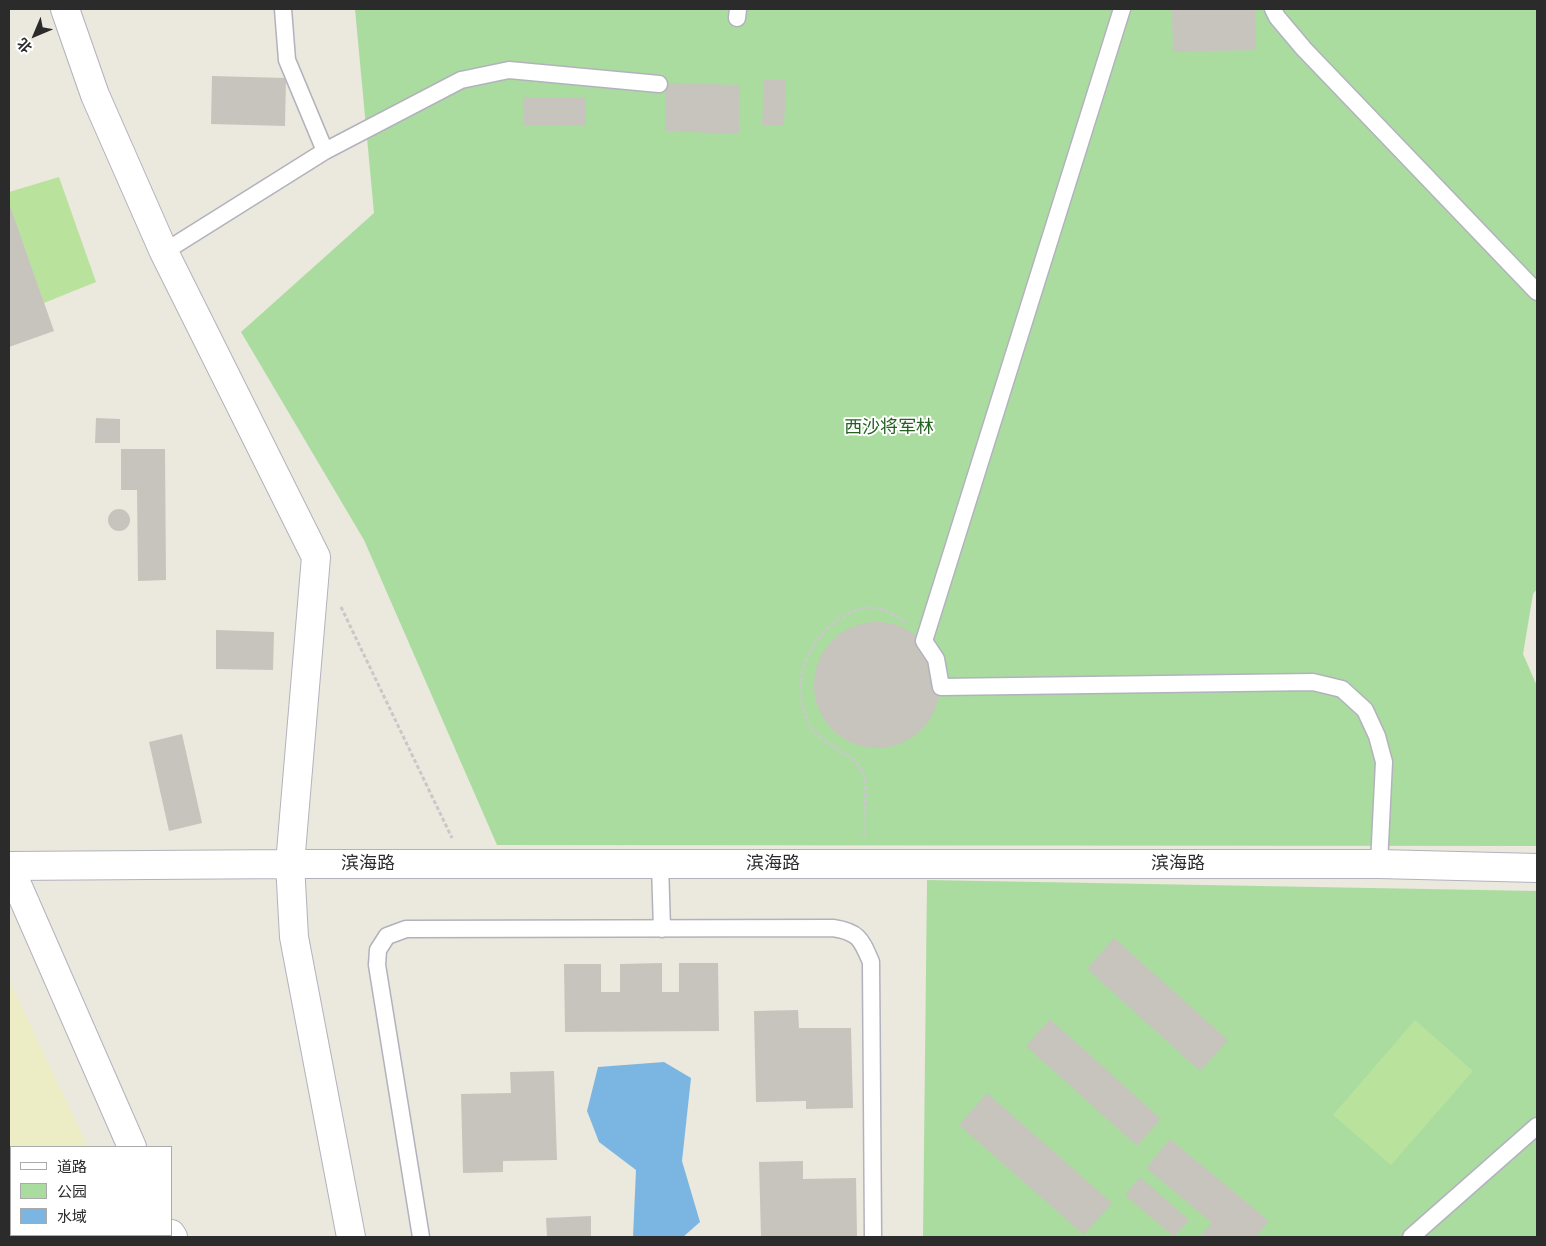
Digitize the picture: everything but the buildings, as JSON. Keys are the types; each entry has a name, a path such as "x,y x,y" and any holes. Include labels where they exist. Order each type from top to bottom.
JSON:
{"street":[{"path":"65,9 95,96 164,252 316,557 290,864 294,937 350,1237"},
{"name":"滨海路","path":"9,866 290,864 1379,864 1537,868"},
{"path":"9,866 132,1146"}],"lane":[{"path":"284,9 287,60 325,150"},
{"path":"1122,9 924,640 936,659 941,686 1313,682 1342,689 1365,710 1384,762 1379,864"},
{"path":"1273,9 1276,17 1304,49 1537,292"},
{"path":"164,252 325,150 460,80 509,70 659,84"},
{"path":"660,864 662,929"},
{"path":"421,1237 377,965 378,950 387,936 406,929 833,928 850,931 863,944 871,962 873,1237"},
{"path":"1411,1237 1537,1126"}],"path":[{"path":"338,601 465,864"},
{"path":"863,864 864,773 851,758 810,728 799,699 802,667 815,642 834,621 858,609 874,607 897,615 924,640"}],"green space":[{"name":"西沙将军林","path":"355,9 1537,9 1537,589 1533,594 1523,654 1537,686 1537,846 497,845 364,540 241,332 374,213"},
{"path":"59,177 96,282 44,303 9,205 9,192"},
{"path":"927,880 1537,891 1537,1237 923,1237"},
{"path":"1415,1020 1473,1071 1391,1165 1333,1115"}],"sand":[{"path":"9,980 88,1146 10,1146 10,1236 131,1237 9,1237"}],"water":[{"path":"664,1062 691,1078 682,1161 700,1222 683,1237 633,1237 636,1170 599,1142 587,1111 598,1067"}]}
